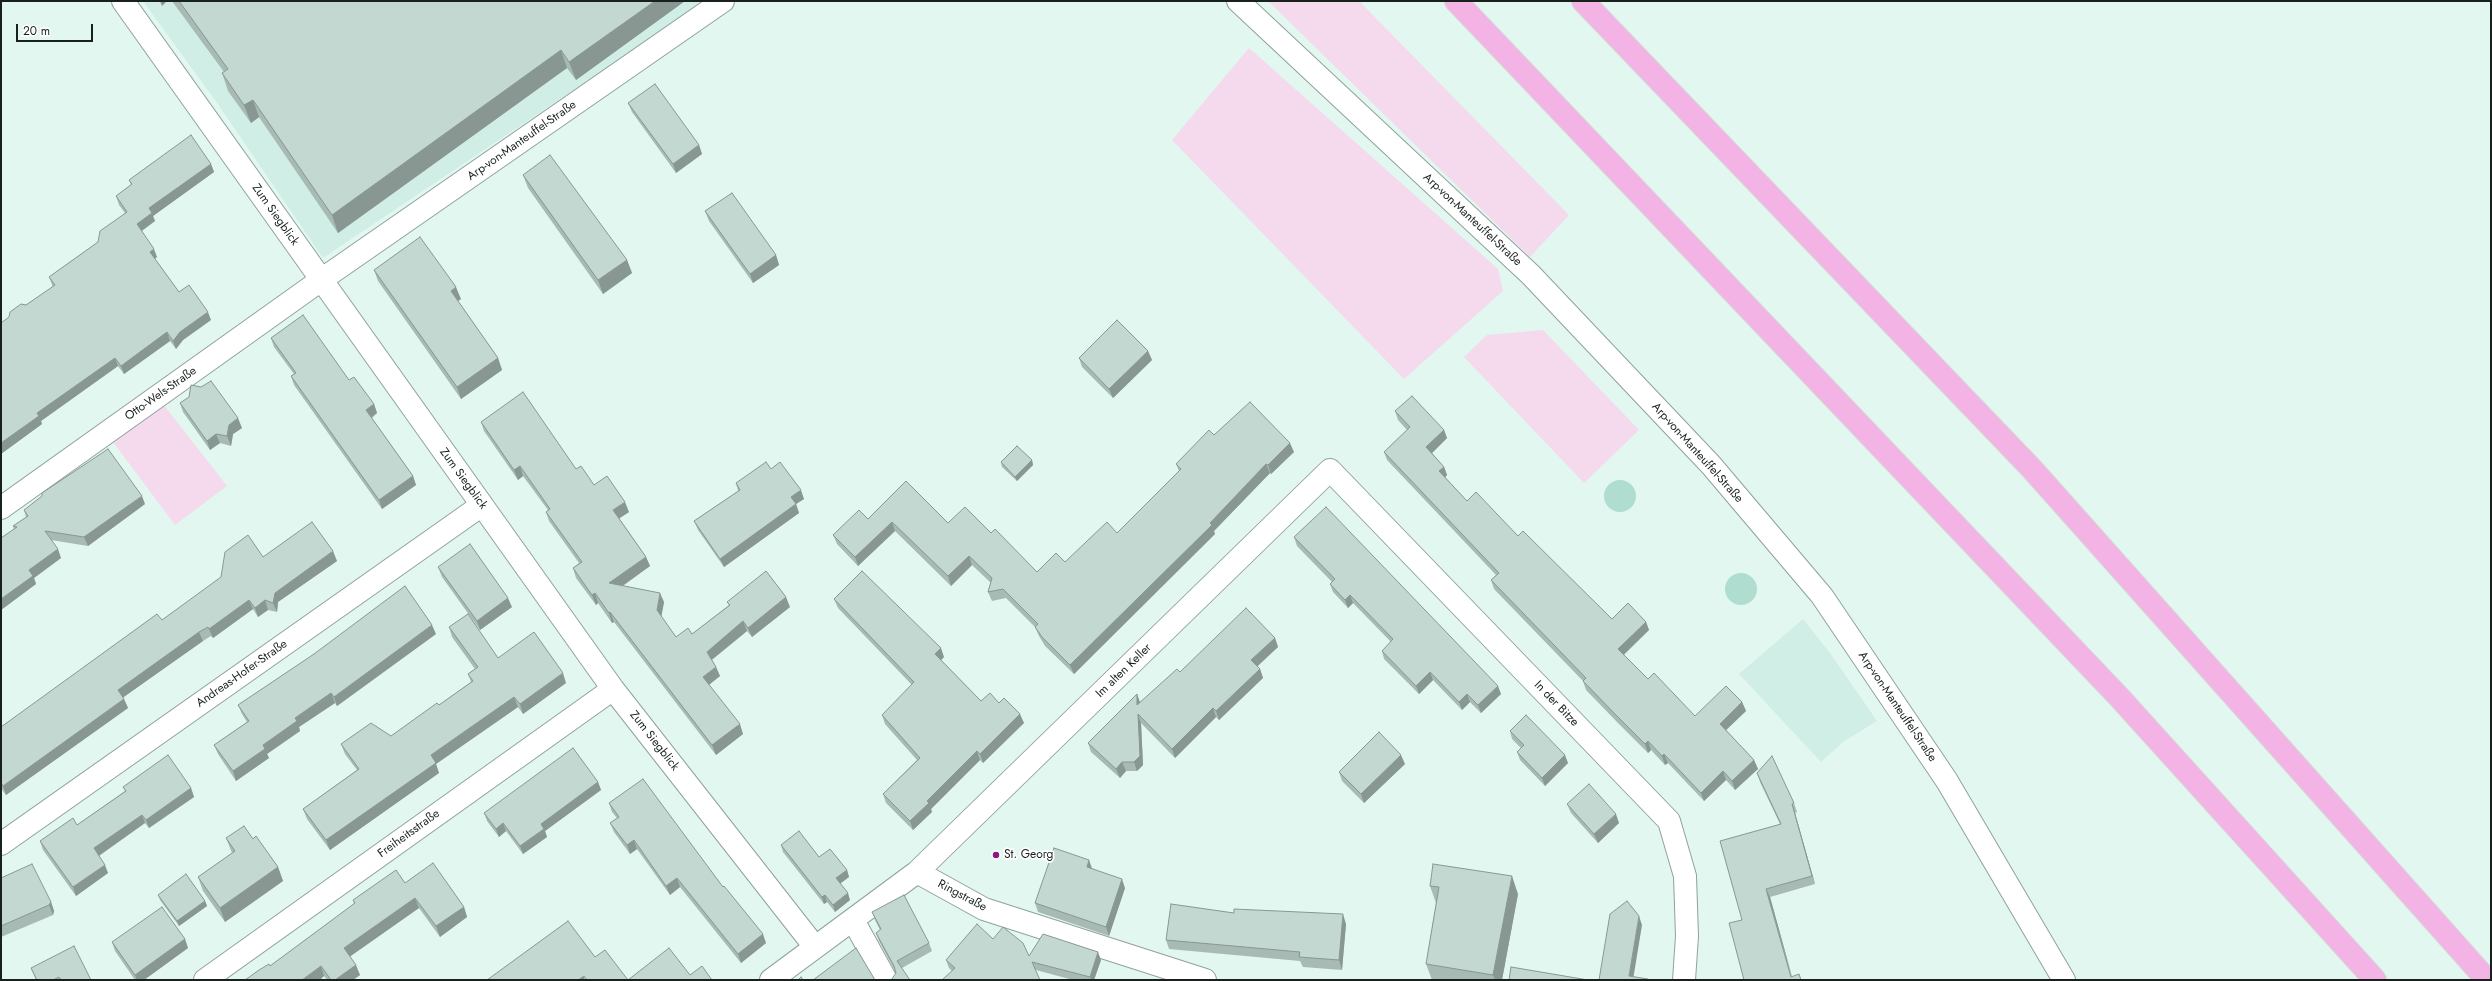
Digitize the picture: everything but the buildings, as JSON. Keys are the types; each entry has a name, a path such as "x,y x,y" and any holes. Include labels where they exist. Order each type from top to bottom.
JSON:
{"highway":[{"path":"1456,1 2119,697 2375,980"},
{"path":"1583,1 2032,468 2487,980"}],"street":[{"name":"Zum Siegblick","path":"124,1 321,280 613,688 815,947"},
{"name":"Arp-von-Manteuffel-Straße","path":"321,280 723,1"},
{"name":"Arp-von-Manteuffel-Straße","path":"1238,1 1531,275 1711,465 1822,596 1947,781 2064,980"},
{"name":"Otto-Wels-Straße","path":"1,508 321,280"},
{"name":"Im alten Keller","path":"917,872 1330,470"},
{"name":"In der Bitze","path":"1330,470 1669,821 1685,876 1687,936 1684,980"},
{"name":"Andreas-Hofer-Straße","path":"1,844 482,505"},
{"name":"Freiheitsstraße","path":"205,980 613,688"},
{"path":"771,980 917,872"},
{"name":"Ringstraße","path":"917,872 984,909 1205,980"},
{"path":"853,920 886,980"}],"shaded area":[{"path":"143,1 702,1 654,36 323,258 217,103"},
{"path":"1268,1 1359,1 1569,215 1530,257"},
{"path":"1249,48 1498,269 1503,291 1404,379 1172,140"},
{"path":"1543,330 1639,430 1584,483 1464,357 1487,335"},
{"path":"163,404 227,486 175,525 113,442"},
{"path":"1620,480 1626,481 1633,487 1636,496 1635,502 1629,509 1620,512 1614,511 1607,505 1604,496 1605,490 1611,483"},
{"path":"1738,573 1744,573 1753,577 1757,589 1753,601 1744,605 1738,605 1729,601 1725,592 1725,586 1729,577"},
{"path":"1803,619 1830,653 1877,721 1843,742 1821,762 1739,674"}],"place":[{"name":"St. Georg","path":"996,855"}]}
